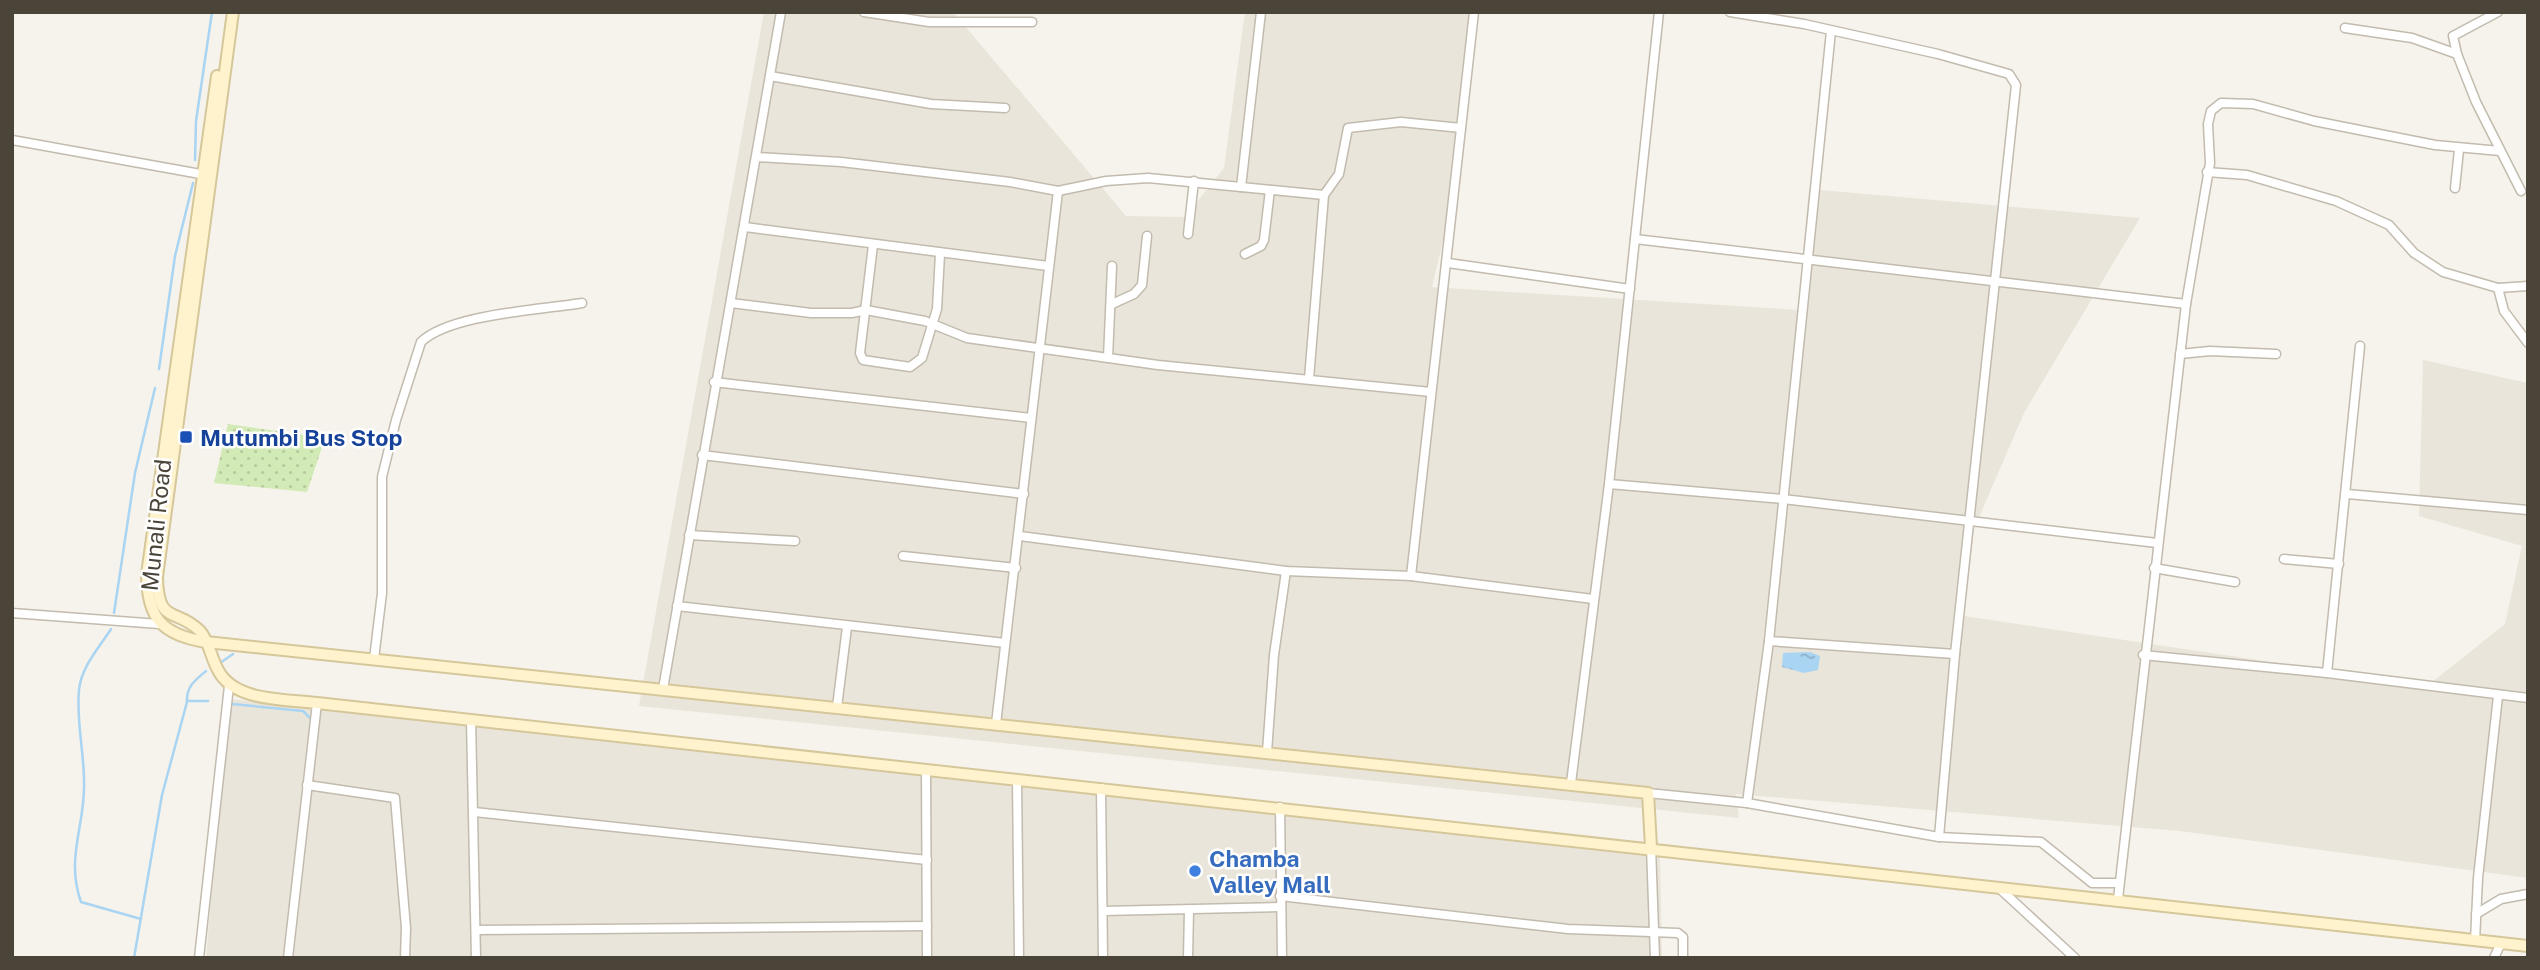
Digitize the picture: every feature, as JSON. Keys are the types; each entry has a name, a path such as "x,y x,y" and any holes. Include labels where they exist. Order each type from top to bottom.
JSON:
{"main road":[{"name":"Munali Road","path":"206,642 199,630 166,614 159,596 157,577 226,12"},
{"name":"Munali Road","path":"206,642 192,640 159,624 150,609 147,574 233,12"},
{"path":"1651,847 1648,793 206,642 218,672 229,686 245,692 317,703 1651,847 2528,946"}],"street":[{"path":"663,689 714,382 745,227 781,12"},
{"path":"864,12 929,22 1032,22"},
{"path":"1241,187 1261,12"},
{"path":"1411,576 1448,264 1474,12"},
{"path":"1572,783 1609,485 1659,12"},
{"path":"1730,12 1831,31 1978,64 2009,74 2014,79 1939,837"},
{"path":"2498,12 2453,36 2457,54 2521,191"},
{"path":"2345,27 2412,38 2457,54"},
{"path":"1747,803 1769,641 1810,261 1831,31"},
{"path":"770,76 931,104 1004,108"},
{"path":"2118,899 2143,655 2186,304 2210,155 2208,117 2216,106 2230,102 2459,150 2500,151"},
{"path":"1309,379 1324,195 1339,174 1348,128 1401,122 1461,128"},
{"path":"12,140 208,175"},
{"path":"2455,188 2459,150"},
{"path":"757,157 841,162 1058,191 1106,181 1148,178 1324,195"},
{"path":"2207,172 2247,175 2336,201 2389,225 2414,253 2443,272 2498,288 2528,286"},
{"path":"1188,234 1194,181"},
{"path":"1245,254 1261,246 1264,240 1270,190"},
{"path":"996,724 1020,536 1058,191"},
{"path":"745,227 1048,266"},
{"path":"1112,304 1139,291 1142,285 1147,236"},
{"path":"1635,239 2186,304"},
{"path":"873,245 860,353 863,360 871,363 909,367 922,358 934,324 940,254"},
{"path":"1448,264 1630,289"},
{"path":"1108,358 1112,266"},
{"path":"2498,288 2504,312 2528,343"},
{"path":"374,659 382,583 382,477 418,348 425,338 437,331 475,320 582,303"},
{"path":"731,303 811,313 852,313 866,310 934,324 967,338 1040,346 1108,358 1431,393"},
{"path":"2328,673 2360,346"},
{"path":"2180,354 2210,351 2276,354"},
{"path":"714,382 1031,418"},
{"path":"702,455 1024,494"},
{"path":"1609,485 1783,499 2157,543"},
{"path":"2347,494 2528,510"},
{"path":"689,535 795,541"},
{"path":"1020,536 1286,571 1411,576 1593,599"},
{"path":"903,556 1016,568"},
{"path":"2284,559 2339,564"},
{"path":"2154,568 2235,582"},
{"path":"1267,752 1274,655 1286,571"},
{"path":"677,606 1005,643"},
{"path":"12,613 159,624"},
{"path":"837,706 846,627"},
{"path":"1769,641 1955,654"},
{"path":"2143,655 2328,673 2528,698"},
{"path":"199,958 229,686"},
{"path":"2475,941 2498,696"},
{"path":"288,958 317,703"},
{"path":"471,720 476,958"},
{"path":"926,769 928,958"},
{"path":"1017,779 1019,958"},
{"path":"307,785 395,798 406,928 405,958"},
{"path":"1101,788 1103,958"},
{"path":"1648,793 1747,803 1939,837 2041,842 2092,883 2119,883"},
{"path":"1280,807 1282,958"},
{"path":"474,812 927,860"},
{"path":"1651,847 1655,958"},
{"path":"1998,887 2075,958"},
{"path":"2476,914 2501,899 2528,894"},
{"path":"1280,896 1555,927 1681,934 1683,958"},
{"path":"1103,911 1280,907"},
{"path":"1188,958 1189,910"},
{"path":"476,930 928,926"},
{"path":"2494,958 2501,943"}],"shaded area":[{"path":"764,12 953,12 1126,216 1185,217 1224,168 1245,12 1479,12 1462,162 1432,287 1798,310 1809,189 2140,218 2024,413 1974,529 1964,616 2372,677 2431,683 2505,624 2522,546 2419,516 2423,360 2528,383 2528,878 2180,831 1736,794 1739,818 639,706"},
{"path":"228,699 1280,807 1660,857 1662,958 206,958"}],"green space":[{"path":"228,424 325,438 307,492 214,483"}],"water":[{"path":"1810,652 1820,656 1818,670 1804,673 1782,667 1783,653"}],"waterway":[{"path":"195,160 196,121 212,12"},
{"path":"159,369 175,256 193,183"},
{"path":"114,613 135,473 155,388"},
{"path":"111,629 80,682 84,797 75,870 81,902 141,919"},
{"path":"220,663 233,654"},
{"path":"134,958 162,795 188,692 206,671"},
{"path":"188,701 208,701"},
{"path":"232,704 303,711 310,718"}],"place":[{"name":"Mutumbi Bus Stop","path":"186,437"},
{"name":"Chamba Valley Mall","path":"1195,871"}]}
